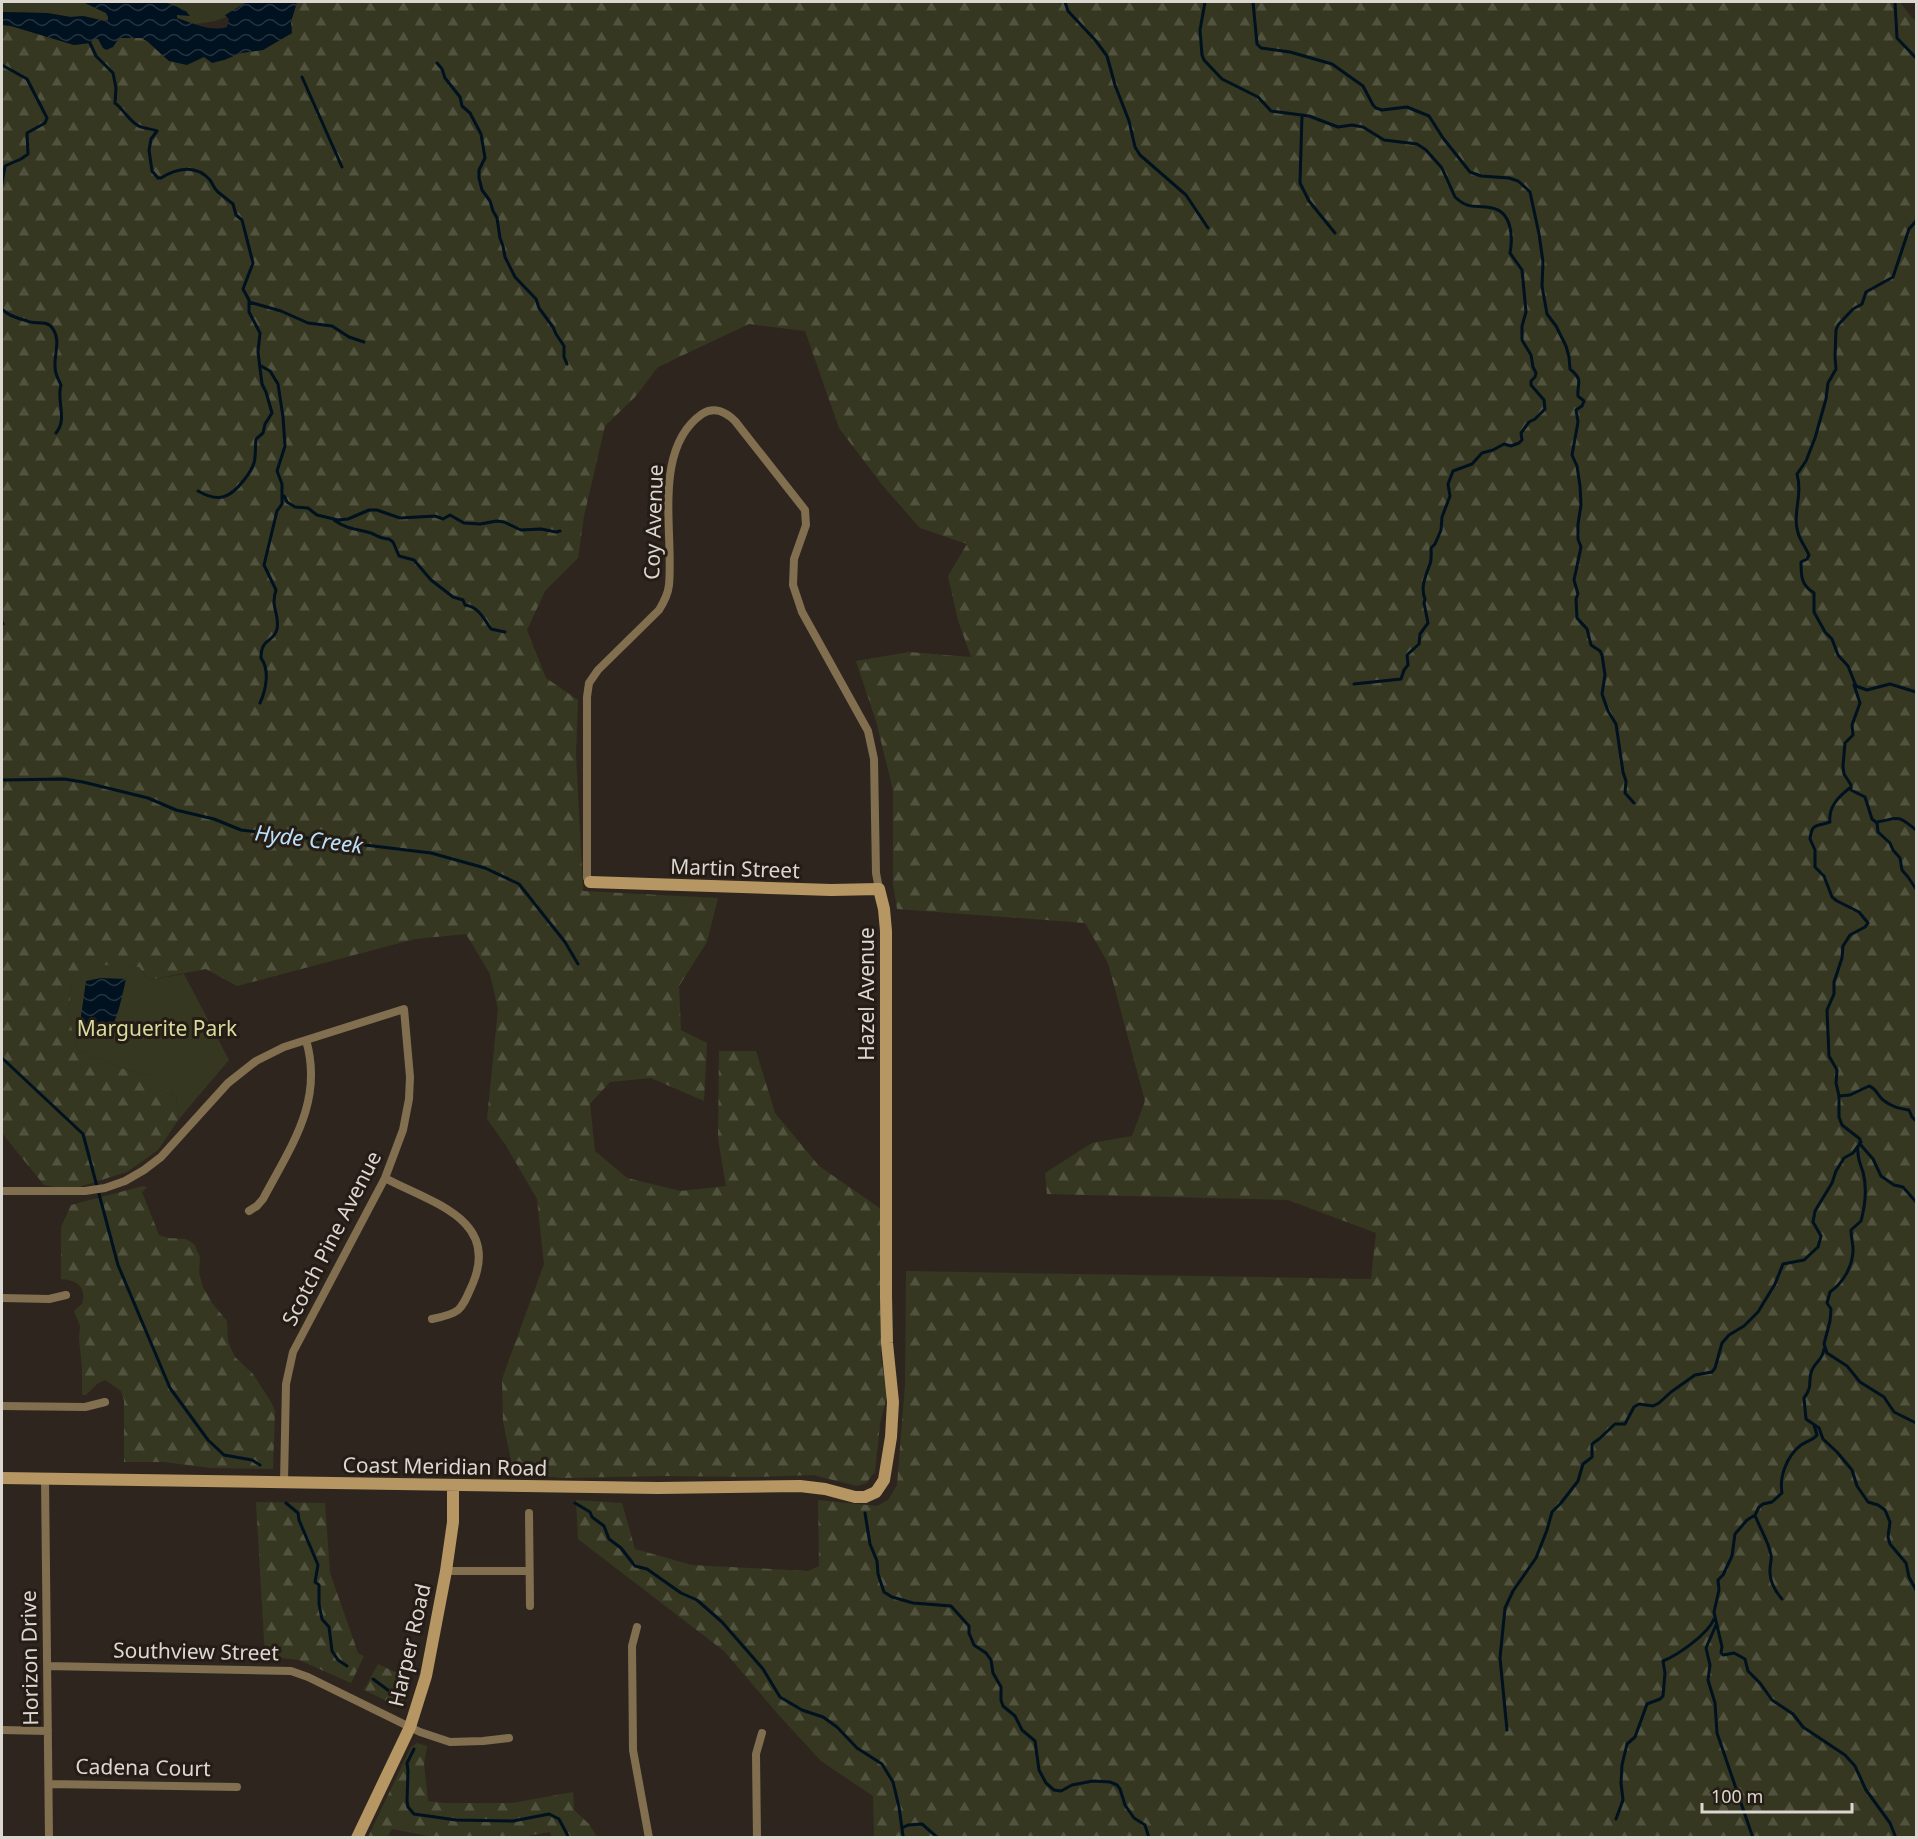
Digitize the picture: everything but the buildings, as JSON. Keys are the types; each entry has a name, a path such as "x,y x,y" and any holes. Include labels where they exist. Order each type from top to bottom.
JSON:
{"street":[{"name":"Coy Avenue","path":"590,882 587,878 586,697 589,683 598,670 659,610 667,597 670,582 670,468 675,449 692,424 709,411 721,411 730,416 799,500 805,510 806,525"},
{"name":"Hazel Avenue","path":"806,525 794,559 793,585 802,612 868,731 874,759 876,873 886,931 886,1322 893,1402 890,1452 882,1484"},
{"name":"Martin Street","path":"590,882 831,890 879,889"},
{"name":"Scotch Pine Avenue","path":"284,1482 286,1384 293,1352 386,1178 400,1140 409,1099 409,1062 404,1009 306,1040"},
{"path":"2,1191 85,1191 105,1188 124,1181 149,1167 166,1153 237,1074 256,1060 274,1051 306,1040 310,1058 311,1083 304,1119 261,1203 249,1211"},
{"path":"386,1178 460,1218 472,1230 477,1242 479,1265 462,1307 455,1313 432,1320"},
{"path":"2,1298 49,1299 66,1295"},
{"path":"2,1406 87,1407 105,1402"},
{"name":"Coast Meridian Road","path":"2,1478 453,1486 658,1488 800,1486 861,1497 873,1494 882,1484"},
{"name":"Horizon Drive","path":"45,1479 49,1838"},
{"name":"Harper Road","path":"357,1838 410,1727 430,1657 453,1522 453,1486"},
{"path":"529,1514 530,1606"},
{"path":"446,1571 529,1571"},
{"path":"637,1627 632,1646 633,1750 649,1838"},
{"name":"Southview Street","path":"47,1666 291,1671 308,1677 410,1727 450,1742 509,1738"},
{"path":"2,1730 48,1731"},
{"path":"757,1838 756,1754 762,1733"},
{"name":"Cadena Court","path":"49,1784 237,1787"}],"green space":[{"path":"2,2 83,2 106,13 108,20 47,13 2,12"},
{"path":"129,2 249,2 220,20 172,28"},
{"path":"297,2 1900,2 1916,20 1916,1837 874,1837 873,1796 821,1761 724,1651 578,1539 576,1500 622,1503 635,1549 692,1565 808,1571 819,1566 818,1500 877,1506 888,1500 897,1485 905,1385 906,1271 1371,1279 1376,1233 1288,1200 1047,1194 1045,1173 1092,1143 1132,1136 1145,1101 1108,963 1085,923 897,909 893,884 893,790 876,721 856,661 909,652 971,657 958,620 948,576 967,544 920,528 883,486 839,428 805,331 749,324 658,367 635,397 605,426 584,516 578,558 545,591 527,630 546,678 578,700 576,754 583,891 718,898 707,942 679,986 681,1030 707,1043 704,1101 651,1078 610,1082 590,1104 595,1151 627,1178 681,1191 726,1186 718,1138 719,1051 756,1051 775,1113 819,1166 881,1209 881,1357 887,1396 880,1424 875,1472 866,1483 857,1486 813,1475 562,1478 511,1473 511,1460 503,1422 502,1379 544,1264 537,1199 505,1144 487,1119 498,1009 490,974 466,934 415,939 237,986 206,969 148,980 139,967 89,964 72,984 68,1015 78,1050 120,1068 153,1076 176,1097 179,1119 158,1150 127,1172 69,1190 44,1185 2,1133 2,25 74,45 90,43 95,38 99,39 103,48 113,47 119,38 141,38 169,61 204,57 224,60 241,53 263,50 292,33 291,22"},
{"name":"Marguerite Park","path":"89,963 139,967 148,980 184,974 229,1060 179,1119 176,1097 153,1076 120,1068 78,1050 68,1015 72,983"},
{"path":"143,1186 147,1187 142,1192 159,1235 186,1239 194,1244 200,1257 199,1273 203,1287 212,1303 227,1321 228,1342 235,1357 253,1374 271,1402 275,1411 273,1469 211,1468 164,1462 124,1462 124,1400 121,1391 105,1380 97,1384 86,1395 82,1395 80,1326 74,1311 82,1304 83,1293 76,1283 61,1279 61,1227 71,1205"},
{"path":"256,1502 325,1503 330,1573 358,1653 364,1656 351,1683 299,1660 265,1656"},
{"path":"378,1664 410,1679 403,1703 397,1706 364,1690"},
{"path":"417,1743 427,1746 424,1764 428,1801 512,1803 573,1792 574,1810 589,1824 597,1837 552,1837 550,1832 520,1837 438,1838 392,1829 387,1837 368,1837 411,1747"}],"water":[{"path":"83,2 165,2 185,10 190,16 177,15 177,18 202,26 221,28 227,27 229,19 225,15 247,2 297,2 291,22 292,33 263,50 241,53 212,63 204,57 187,65 169,61 141,38 119,38 113,47 106,50 95,38 90,43 74,45 2,25 2,12 47,13 108,20 106,13"},
{"path":"101,978 126,979 116,1018 104,1037 85,1032 81,1016 86,981"}],"waterway":[{"path":"1065,2 1068,11 1107,56 1129,121 1135,147 1140,155 1186,195 1208,228"},
{"path":"1205,2 1200,30 1202,55 1222,79 1258,97 1271,111 1309,116 1338,127 1352,125 1363,127 1384,140 1417,144 1426,150 1442,168 1455,197 1469,206 1492,208 1504,214 1510,226 1510,253 1522,270 1526,312 1522,326 1522,340 1531,355 1536,373 1531,385 1544,400 1545,409 1529,422 1521,433 1522,440 1519,443 1511,446 1504,444 1482,453 1472,464 1453,471 1448,484 1450,496 1442,517 1441,530 1431,548 1431,562 1424,581 1424,603 1428,623 1420,634 1419,644 1407,655 1408,665 1401,679 1354,684"},
{"path":"1253,2 1257,44 1261,48 1290,52 1332,64 1363,86 1376,108 1382,110 1407,107 1429,116 1470,172 1481,176 1509,178 1518,181 1530,192 1543,262 1542,286 1547,314 1566,346 1570,369 1579,381 1578,396 1584,401 1582,406 1576,410 1578,422 1572,455 1577,466 1581,505 1578,524 1578,539 1581,547 1574,580 1578,594 1577,618 1587,629 1591,645 1602,655 1605,675 1602,694 1616,724 1626,781 1625,793 1634,803"},
{"path":"1895,2 1897,38 1916,58"},
{"path":"90,43 96,56 113,73 116,88 115,103 137,125 157,131 151,139 149,150 152,171 158,178 186,169 205,175 217,191 233,204 236,215 242,220 253,263 243,289 249,300 249,312 260,333 258,352 262,384 272,413 265,424 263,433 256,439 254,463 239,486 229,495 218,498 198,491"},
{"path":"437,63 481,134 485,158 479,170 479,178 482,190 490,201 497,218 505,257 515,277 536,299 539,308 553,327 564,346 564,357 567,364"},
{"path":"2,65 27,79 47,118 45,123 27,133 28,154 5,166 2,184"},
{"path":"302,77 342,167"},
{"path":"1302,115 1300,183 1309,201 1335,233"},
{"path":"1916,221 1909,229 1893,277 1866,292 1862,304 1853,309 1838,325 1836,369 1828,383 1815,438 1806,461 1797,474 1799,489 1796,519 1799,536 1809,555 1801,562 1801,572 1804,583 1814,593 1814,612 1825,632 1832,639 1838,655 1848,666 1856,686 1867,690 1890,684 1916,692"},
{"path":"249,302 281,311 308,323 332,326 349,337 364,342"},
{"path":"2,309 17,318 48,324 53,329 57,343 55,370 61,385 62,416 56,433"},
{"path":"260,703 266,680 264,663 261,658 262,651 265,643 275,633 278,624 274,602 276,590 264,565 277,511 282,504 282,484 277,471 285,446 278,384 270,371 261,366"},
{"path":"284,496 287,502 295,507 308,508 317,515 338,520 348,519 369,510 377,510 400,518 435,516 443,519 450,515 464,523 480,524 497,521 521,530 560,531"},
{"path":"334,520 347,527 389,539 393,542 399,556 414,560 431,580 453,597 463,600 465,605 478,611 491,629 505,632"},
{"path":"1854,685 1860,703 1852,725 1853,735 1845,743 1844,774 1851,785 1851,790 1865,797 1872,819 1877,823 1878,832 1890,843 1900,858 1902,870 1916,889"},
{"name":"Hyde Creek","path":"2,780 64,779 83,782 148,798 176,810 214,819 241,830 431,853 485,868 519,884 565,942 578,964"},
{"path":"1851,787 1835,802 1830,822 1814,827 1810,839 1815,850 1815,867 1824,876 1832,897 1859,912 1868,923 1850,935 1843,946 1842,958 1834,982 1834,994 1827,1010 1829,1056 1837,1070 1839,1117 1842,1125 1860,1139 1860,1144 1873,1159 1881,1176 1894,1185 1903,1187 1916,1202"},
{"path":"1877,822 1898,818 1916,830"},
{"path":"2,1058 83,1134 118,1265 170,1388 208,1440 224,1455 252,1460 260,1465"},
{"path":"1839,1096 1850,1095 1869,1086 1889,1104 1909,1110 1916,1121"},
{"path":"1507,1730 1500,1658 1505,1608 1513,1591 1536,1558 1552,1512 1578,1481 1583,1464 1592,1457 1592,1444 1615,1424 1625,1424 1634,1407 1639,1404 1653,1406 1695,1375 1712,1372 1722,1343 1758,1312 1775,1284 1783,1264 1804,1260 1818,1247 1821,1236 1813,1222 1815,1211 1844,1158 1853,1153 1861,1142"},
{"path":"1858,1148 1858,1158 1865,1184 1864,1209 1861,1221 1851,1230 1853,1256 1849,1268 1839,1284 1830,1292 1827,1303 1831,1309 1830,1321 1824,1344 1827,1353 1847,1366 1860,1382 1884,1397 1894,1412 1916,1423"},
{"path":"1824,1349 1812,1370 1809,1390 1804,1398 1806,1419 1819,1428 1823,1439 1852,1470 1857,1486 1868,1502 1885,1510 1890,1522 1888,1537 1890,1544 1906,1563 1909,1577 1916,1590"},
{"path":"1814,1425 1817,1435 1801,1445 1788,1461 1783,1473 1782,1493 1772,1502 1759,1507 1755,1515 1747,1520 1735,1534 1732,1556 1718,1580 1719,1590 1714,1612 1722,1647 1721,1652 1723,1655 1734,1653 1745,1659 1748,1671 1772,1700 1793,1714 1803,1727 1845,1755 1855,1766 1866,1790 1890,1823 1896,1838"},
{"path":"286,1503 298,1513 318,1565 315,1582 319,1585 319,1604 322,1619 329,1627 332,1651 338,1660 347,1666"},
{"path":"575,1503 590,1512 592,1517 604,1526 609,1539 621,1548 635,1566 647,1569 681,1593 697,1600 722,1622 763,1669 780,1697 802,1710 823,1717 837,1727 857,1748 882,1764 893,1782 905,1838"},
{"name":"Hyde Creek","path":"865,1513 870,1544 877,1561 878,1574 884,1592 892,1597 913,1603 951,1606 969,1626 974,1645 986,1653 991,1660 993,1673 1001,1687 1003,1706 1015,1716 1022,1730 1035,1741 1039,1770 1046,1783 1054,1790 1061,1791 1072,1785 1093,1781 1110,1782 1117,1785 1125,1805 1134,1818 1145,1825 1149,1838"},
{"path":"1755,1515 1771,1555 1771,1581 1782,1599"},
{"path":"1616,1819 1623,1800 1622,1765 1627,1744 1635,1737 1647,1704 1663,1696 1665,1673 1663,1661 1692,1643 1706,1631 1714,1619"},
{"path":"1716,1625 1706,1648 1710,1665 1708,1680 1715,1703 1717,1733 1753,1838"},
{"path":"373,1679 396,1696"},
{"path":"414,1749 407,1763 407,1801 408,1807 414,1814 456,1820 513,1821 549,1814 559,1819 569,1838"},
{"path":"902,1828 922,1824 938,1838"}]}
